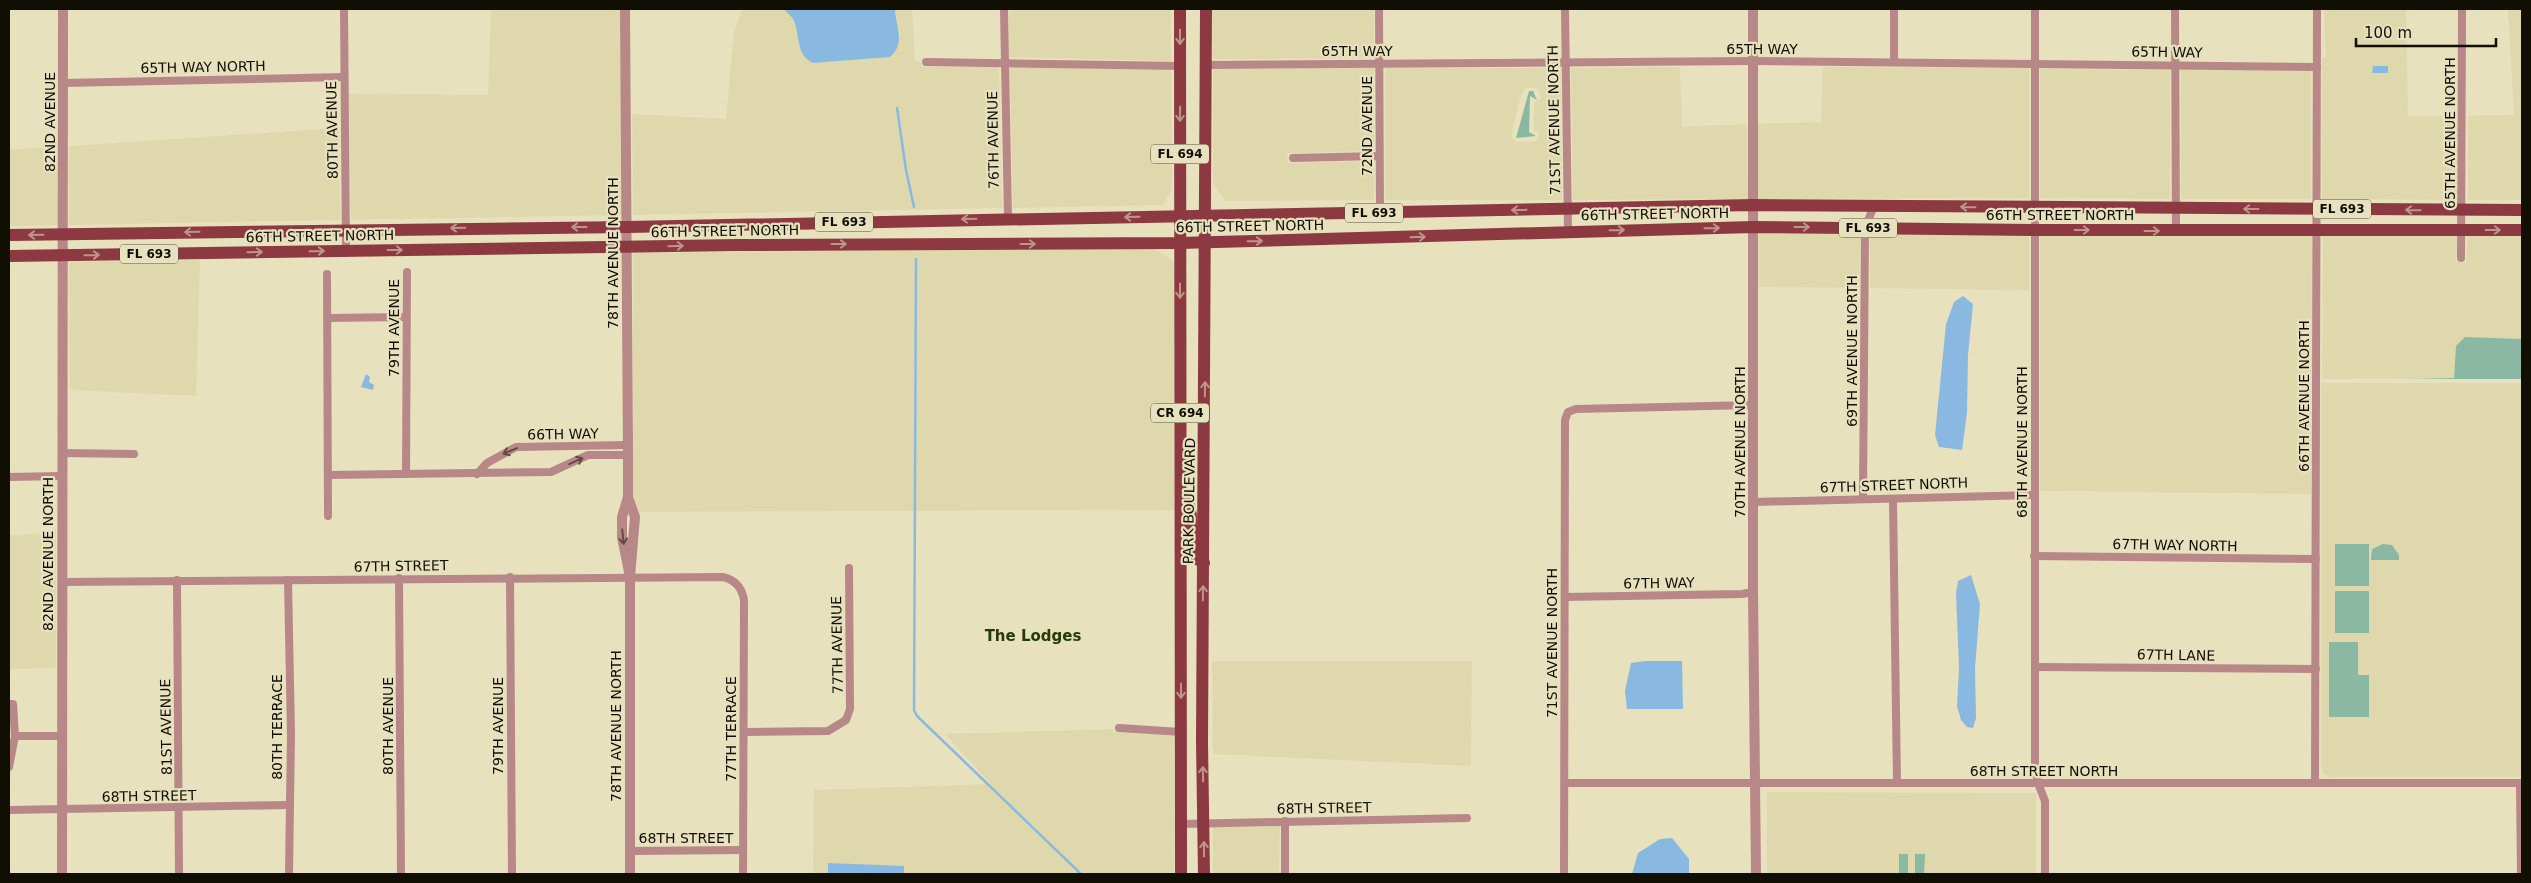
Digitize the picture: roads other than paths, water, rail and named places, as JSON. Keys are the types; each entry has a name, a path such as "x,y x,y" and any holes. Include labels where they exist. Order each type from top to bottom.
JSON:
{"main road":[{"name":"PARK BOULEVARD","path":"1180,9 1181,874"},
{"name":"PARK BOULEVARD","path":"1204,874 1207,242 1206,9"},
{"name":"66TH STREET NORTH","path":"9,235 346,229 628,227 1753,205 2522,210"},
{"name":"66TH STREET NORTH","path":"9,256 745,245 1179,243 1753,226 2176,231 2522,230"},
{"path":"1181,491 1188,498 1191,508 1191,544 1195,558 1204,562"}],"street":[{"name":"82ND AVENUE","path":"63,9 64,234"},
{"name":"80TH AVENUE","path":"344,9 346,250"},
{"name":"78TH AVENUE NORTH","path":"625,9 628,227 628,497 622,517 622,537 630,577 630,874"},
{"name":"76TH AVENUE","path":"1004,9 1008,219"},
{"name":"72ND AVENUE","path":"1379,9 1380,212"},
{"name":"71ST AVENUE NORTH","path":"1565,9 1568,231"},
{"name":"70TH AVENUE NORTH","path":"1753,9 1753,592 1756,874"},
{"path":"1894,9 1894,62"},
{"name":"68TH AVENUE NORTH","path":"2034,9 2035,768 2045,801 2045,874"},
{"path":"2175,9 2176,231"},
{"name":"66TH AVENUE NORTH","path":"2315,783 2317,9"},
{"name":"65TH AVENUE NORTH","path":"2462,9 2462,258"},
{"name":"65TH WAY","path":"1207,65 1753,61 2317,67"},
{"path":"926,62 1181,66"},
{"name":"65TH WAY NORTH","path":"63,83 344,77"},
{"path":"1293,158 1379,156"},
{"name":"69TH AVENUE NORTH","path":"1863,498 1865,228 1874,206"},
{"name":"82ND AVENUE NORTH","path":"62,874 64,234"},
{"name":"79TH AVENUE","path":"406,474 407,272"},
{"path":"327,274 328,516"},
{"path":"328,318 406,317"},
{"name":"71ST AVENUE NORTH","path":"1564,874 1565,420 1568,412 1576,409 1754,406"},
{"name":"66TH WAY","path":"477,474 487,463 516,447 628,450"},
{"name":"66TH WAY","path":"328,475 551,472 588,455 628,450"},
{"path":"62,453 134,454"},
{"path":"9,477 62,476"},
{"name":"67TH STREET NORTH","path":"1754,502 2034,495"},
{"path":"1893,499 1897,783"},
{"name":"67TH WAY NORTH","path":"2034,556 2316,559"},
{"name":"77TH AVENUE","path":"744,732 828,731 846,720 850,709 849,568"},
{"name":"79TH AVENUE","path":"510,577 512,874"},
{"name":"67TH STREET","path":"62,582 510,577 723,577 738,585"},
{"name":"80TH AVENUE","path":"400,578 401,874"},
{"name":"81ST AVENUE","path":"177,580 179,874"},
{"name":"80TH TERRACE","path":"288,580 291,734 289,874"},
{"name":"77TH TERRACE","path":"738,585 744,600 743,874"},
{"name":"67TH WAY","path":"1565,597 1742,594 1753,592"},
{"name":"67TH LANE","path":"2035,666 2316,669"},
{"path":"9,768 14,736 11,704"},
{"path":"1119,728 1181,732"},
{"path":"14,736 62,736"},
{"name":"68TH STREET NORTH","path":"1565,783 2521,783"},
{"path":"2521,783 2521,874"},
{"name":"68TH STREET","path":"9,810 289,805"},
{"name":"68TH STREET","path":"1181,824 1467,818"},
{"path":"1285,821 1285,874"},
{"name":"68TH STREET","path":"630,851 743,850"}],"water":[{"path":"784,9 895,9 899,34 898,46 890,57 813,63 808,60 801,50 794,21"},
{"path":"2373,66 2388,66 2388,73 2372,73"},
{"path":"1963,296 1973,304 1968,355 1967,413 1962,450 1939,447 1935,435 1946,324 1954,302"},
{"path":"366,374 370,377 369,382 374,385 373,390 361,387"},
{"path":"1971,575 1980,604 1975,668 1976,718 1973,728 1967,727 1961,720 1957,706 1959,668 1956,593 1958,581"},
{"path":"1682,661 1683,709 1627,709 1625,691 1631,663"},
{"path":"1672,838 1689,859 1689,874 1632,874 1638,853 1660,839"},
{"path":"828,863 904,866 904,874 828,874"}],"waterway":[{"path":"897,108 906,170 914,207"},
{"path":"916,259 914,710 917,716 1081,874"}],"district":[{"name":"The Lodges","path":"1033,636"}]}
